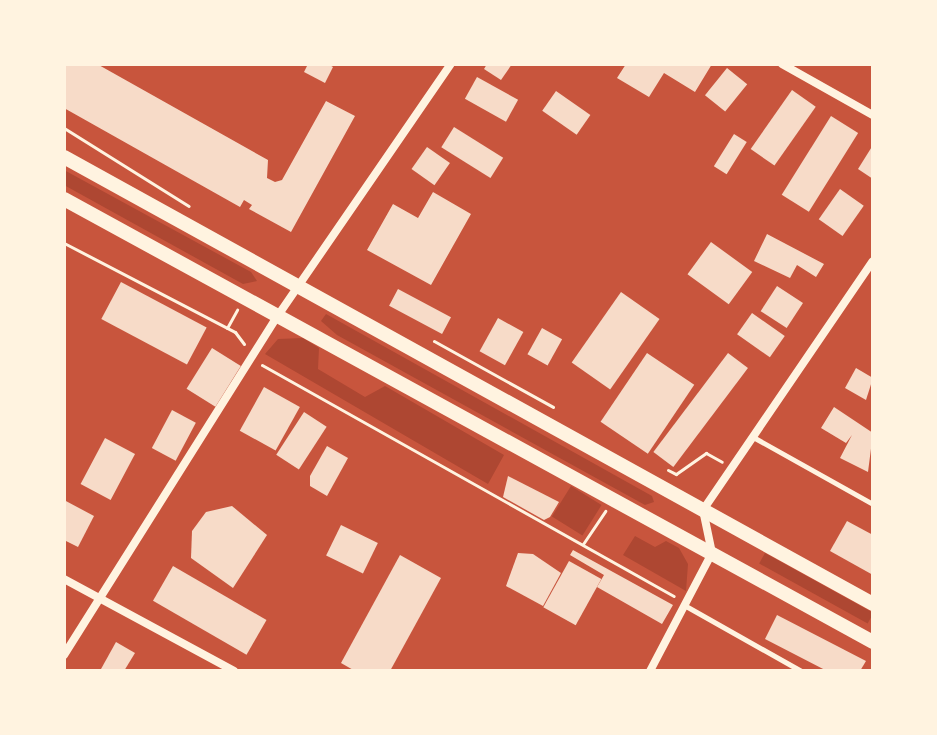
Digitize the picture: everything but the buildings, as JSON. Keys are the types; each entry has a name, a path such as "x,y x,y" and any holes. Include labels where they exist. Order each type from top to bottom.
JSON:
{"main road":[{"path":"64,157 873,604"},
{"path":"64,199 873,642"}],"street":[{"path":"64,655 279,314 451,64"},
{"path":"782,64 873,115"},
{"path":"650,671 712,553 703,510 873,261"},
{"path":"64,579 234,671"}],"lane":[{"path":"753,437 873,504"},
{"path":"684,605 801,671"}],"path":[{"path":"64,128 199,212"},
{"path":"64,243 235,332 254,357 674,595 678,617"},
{"path":"421,334 558,410"},
{"path":"663,468 676,474 706,453 732,467"}],"shaded area":[{"path":"64,170 251,272 257,281 243,284 64,185"},
{"path":"326,314 652,496 654,502 645,505 337,335 321,321"},
{"path":"303,338 319,348 318,369 365,397 385,386 504,455 488,484 265,354 278,339"},
{"path":"571,486 602,505 582,536 552,517"},
{"path":"635,536 655,547 666,541 679,548 688,564 686,591 623,555"},
{"path":"765,553 873,613 868,624 759,563"}]}
